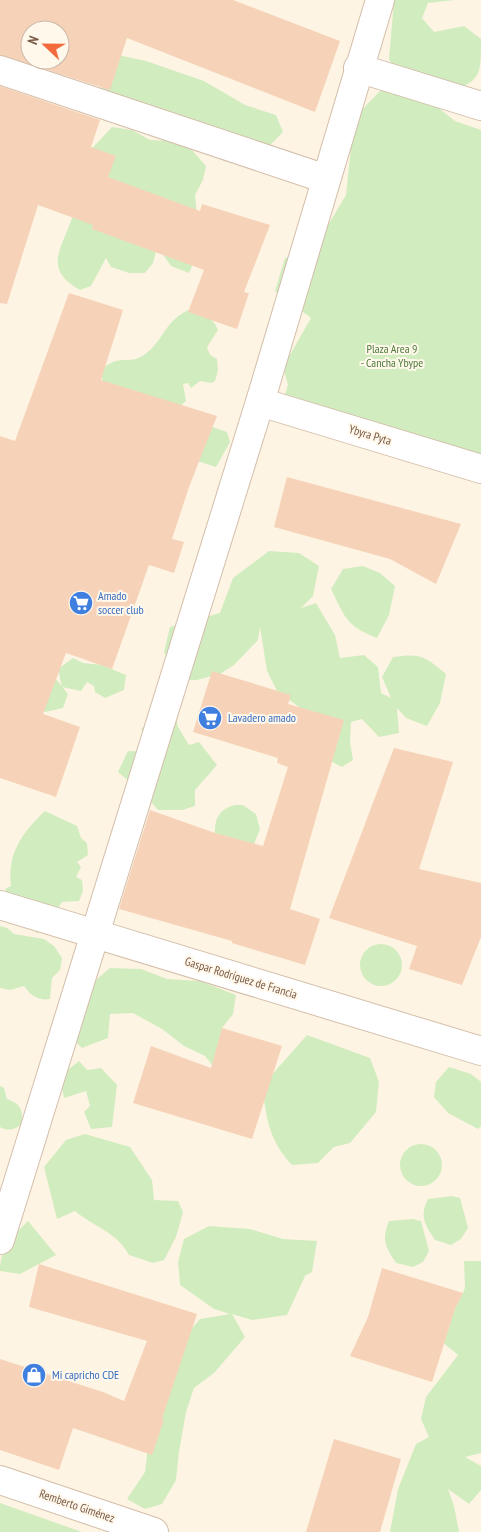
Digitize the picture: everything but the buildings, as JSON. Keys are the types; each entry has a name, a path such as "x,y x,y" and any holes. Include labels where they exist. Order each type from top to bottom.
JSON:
{"street":[{"path":"0,1240 260,402 358,68 380,0"},
{"path":"358,68 481,106"},
{"path":"0,70 326,179"},
{"name":"Ybyra Pyta","path":"260,402 481,468"},
{"name":"Gaspar Rodríguez de Francia","path":"0,905 481,1051"},
{"name":"Remberto Giménez","path":"0,1480 154,1532"}],"green space":[{"name":"Plaza Area 9 - Cancha Ybype","path":"394,0 455,0 428,3 422,18 434,32 464,26 481,39 479,70 477,76 472,81 445,95 411,86 455,121 481,130 481,477 278,415 288,385 283,367 311,318 275,291 285,258 313,250 346,195 354,118 380,91 409,85 403,83 389,59"},
{"path":"118,55 146,61 204,81 245,105 276,115 283,132 270,145 257,167 224,161 210,151 192,150 206,166 203,180 195,195 200,249 189,273 171,266 119,193 82,159 112,127 132,130 150,140 174,141 101,90 101,70"},
{"path":"73,215 136,237 138,246 157,248 153,263 145,273 129,273 111,267 106,258 91,286 80,290 68,282 61,274 58,265 61,247"},
{"path":"191,309 207,316 213,321 218,330 207,347 210,355 217,359 218,370 215,381 211,383 200,381 191,388 188,383 183,384 186,401 179,407 207,425 227,432 230,442 216,467 188,458 105,389 100,371 118,360 133,359 144,355 176,318"},
{"path":"269,551 299,553 319,566 313,596 301,608 316,603 335,635 340,658 364,655 378,667 381,693 391,698 382,677 393,657 410,655 422,657 446,674 440,703 427,726 406,718 397,708 399,733 379,737 362,719 351,722 350,741 353,760 342,767 315,753 305,716 299,707 277,691 267,671 260,627 258,640 234,665 220,674 197,680 178,680 164,652 170,627 220,613 233,578"},
{"path":"363,566 380,573 395,586 389,615 377,638 367,634 348,620 331,589 343,569"},
{"path":"73,658 83,663 102,665 126,675 124,690 105,698 95,692 94,686 87,682 81,691 62,687 58,669"},
{"path":"52,674 68,694 63,708 45,712 32,706"},
{"path":"168,710 175,713 178,727 189,745 199,742 217,765 195,790 195,806 182,810 158,810 152,803 144,806 142,792 118,772 128,751 154,752 141,729"},
{"path":"235,805 243,805 256,814 260,829 254,844 215,833 219,815 225,809"},
{"path":"45,811 77,826 81,838 87,843 88,855 77,862 81,867 76,877 82,880 83,891 79,901 62,902 37,934 33,927 24,928 27,917 9,904 5,889 11,886 11,863 18,844 29,827"},
{"path":"0,926 7,928 14,934 44,939 54,946 62,958 60,970 52,978 50,999 35,997 24,986 10,990 0,988"},
{"path":"381,944 396,950 402,965 396,980 381,986 366,980 360,965 366,950"},
{"path":"110,968 141,969 167,979 200,981 236,995 233,1014 222,1028 222,1077 205,1056 184,1046 162,1029 133,1013 110,1014 108,1038 82,1048 72,1038 89,986"},
{"path":"307,1035 370,1058 379,1082 376,1112 350,1143 334,1147 318,1163 292,1165 273,1137 267,1119 262,1086"},
{"path":"79,1061 87,1070 101,1068 117,1085 112,1127 91,1129 84,1112 90,1106 86,1091 64,1098 60,1076"},
{"path":"449,1067 471,1074 481,1082 481,1126 478,1129 448,1113 434,1097 436,1082"},
{"path":"0,1086 4,1088 7,1099 18,1105 22,1114 22,1124 9,1130 0,1127"},
{"path":"85,1134 130,1147 152,1180 154,1200 178,1201 183,1212 176,1237 164,1260 153,1263 129,1255 112,1235 75,1211 57,1219 44,1167 66,1140"},
{"path":"421,1144 436,1150 442,1165 436,1180 421,1186 406,1180 400,1165 406,1150"},
{"path":"452,1196 460,1198 468,1228 461,1239 451,1245 435,1240 424,1220 424,1210 428,1199"},
{"path":"413,1219 421,1221 429,1251 423,1262 413,1267 396,1263 387,1248 385,1234 389,1221"},
{"path":"28,1221 56,1255 20,1274 0,1271 2,1256 8,1243"},
{"path":"209,1226 250,1229 283,1239 317,1241 312,1272 305,1276 287,1315 252,1320 232,1314 245,1337 214,1373 194,1388 186,1412 176,1480 162,1504 145,1509 127,1499 145,1472 151,1421 193,1327 200,1319 230,1314 214,1309 180,1285 178,1262 184,1239"},
{"path":"464,1261 481,1261 481,1453 465,1457 481,1466 481,1490 469,1504 448,1489 454,1506 459,1532 390,1532 398,1489 416,1444 429,1437 421,1419 426,1397 458,1355 440,1340 465,1288"},
{"path":"0,1503 82,1532 0,1532"}],"place":[{"name":"Amado soccer club","path":"81,603"},
{"name":"Lavadero amado","path":"210,718"},
{"name":"Mi capricho CDE","path":"34,1375"}]}
